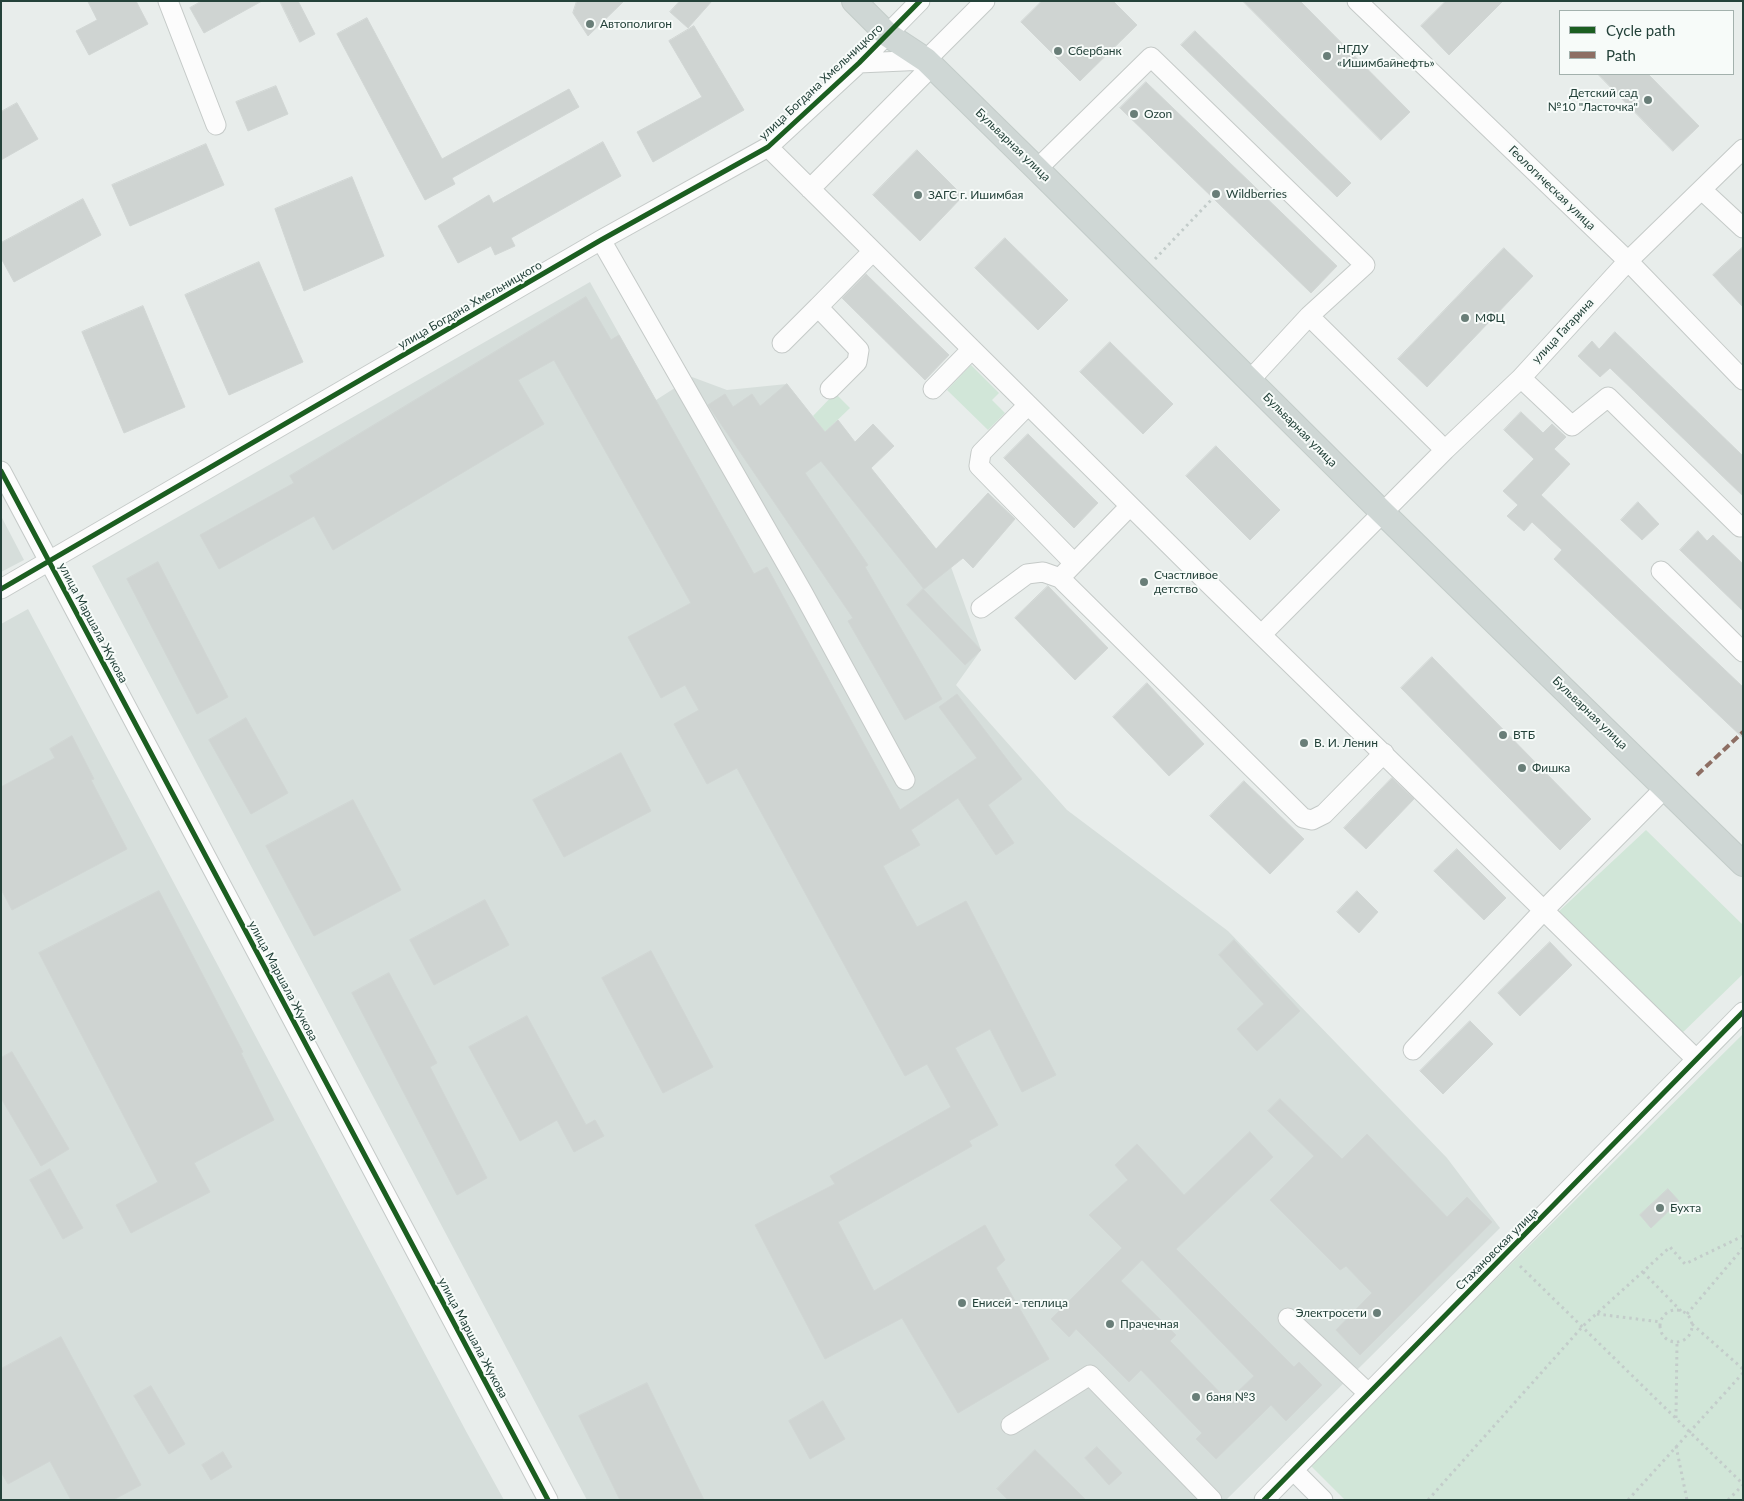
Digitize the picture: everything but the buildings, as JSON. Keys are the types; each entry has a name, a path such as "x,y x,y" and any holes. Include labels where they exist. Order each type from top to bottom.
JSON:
{"main road":[{"name":"Бульварная улица","path":"854,1 888,35 929,63 1382,512 1743,864"}],"street":[{"path":"168,1 216,125"},
{"name":"улица Богдана Хмельницкого","path":"1,589 601,240 768,146 859,63 920,1"},
{"path":"810,189 985,1"},
{"name":"Геологическая улица","path":"1357,1 1628,261 1743,380"},
{"path":"1037,169 1151,57 1365,264 1309,316 1250,380"},
{"name":"улица Богдана Хмельницкого","path":"859,63 929,63"},
{"path":"768,146 1130,506 1696,1059"},
{"name":"улица Гагарина","path":"1262,634 1382,512 1521,378 1628,261 1743,149"},
{"path":"1702,190 1743,228"},
{"path":"601,240 803,593 905,780"},
{"path":"782,343 873,251"},
{"path":"818,307 859,350 857,362 830,389"},
{"path":"1309,316 1445,450"},
{"path":"933,389 972,349"},
{"path":"1521,378 1572,426 1608,397 1742,528"},
{"path":"1028,405 981,453 979,466 1074,563"},
{"name":"улица Маршала Жукова","path":"1,471 548,1500"},
{"path":"1060,578 1130,506"},
{"path":"1661,571 1743,652"},
{"path":"981,608 1027,574 1043,572 1060,578 1303,818 1312,820 1324,814 1384,753"},
{"path":"1414,1050 1544,910 1666,787"},
{"name":"Стахановская улица","path":"1264,1500 1743,1012"},
{"path":"1288,1318 1368,1393"},
{"path":"1010,1425 1090,1375 1212,1500"},
{"path":"1293,1470 1323,1500"}],"path":[{"path":"1142,273 1213,198"},
{"path":"1428,1500 1582,1326 1670,1247 1685,1264 1743,1236"},
{"path":"1686,1314 1743,1248"},
{"path":"1507,1253 1743,1484 1728,1500"},
{"path":"1628,1500 1743,1371 1692,1324 1686,1314 1644,1272"},
{"path":"1681,1311 1667,1313 1660,1322 1663,1336 1667,1340 1677,1342 1690,1334 1692,1324"},
{"path":"1597,1314 1660,1322"},
{"path":"1676,1419 1677,1342"},
{"path":"1676,1446 1686,1500"}],"shaded area":[{"path":"590,282 656,400 692,377 727,390 787,384 825,432 838,420 851,437 836,449 878,477 951,567 981,650 956,685 1067,810 1228,931 1447,1158 1500,1228 1226,1500 587,1500 92,566"},
{"path":"1,516 24,560 1,572"},
{"path":"28,609 504,1500 1,1500 1,624"}],"green space":[{"path":"971,365 999,393 992,400 1005,413 988,430 947,390"},
{"path":"835,393 850,408 825,432 813,416"},
{"path":"1646,830 1743,925 1743,974 1677,1038 1556,914"},
{"path":"1743,1034 1743,1500 1345,1500 1309,1464"}],"marked path":[{"path":"1697,775 1743,732"}],"cycle path":[{"path":"1,589 601,240 768,147 859,63 920,1"},
{"path":"1,471 548,1500"},
{"path":"1264,1500 1743,1012"}],"place":[{"name":"Автополигон","path":"590,24"},
{"name":"Сбербанк","path":"1058,51"},
{"name":"НГДУ «Ишимбайнефть»","path":"1327,56"},
{"name":"Детский сад №10 \"Ласточка\"","path":"1648,100"},
{"name":"Ozon","path":"1134,114"},
{"name":"Wildberries","path":"1216,194"},
{"name":"ЗАГС г. Ишимбая","path":"918,195"},
{"name":"МФЦ","path":"1465,318"},
{"name":"Счастливое детство","path":"1144,582"},
{"name":"ВТБ","path":"1503,735"},
{"name":"В. И. Ленин","path":"1304,743"},
{"name":"Фишка","path":"1522,768"},
{"name":"Бухта","path":"1660,1208"},
{"name":"Енисей - теплица","path":"962,1303"},
{"name":"Электросети","path":"1377,1313"},
{"name":"Прачечная","path":"1110,1324"},
{"name":"баня №3","path":"1196,1397"}]}
